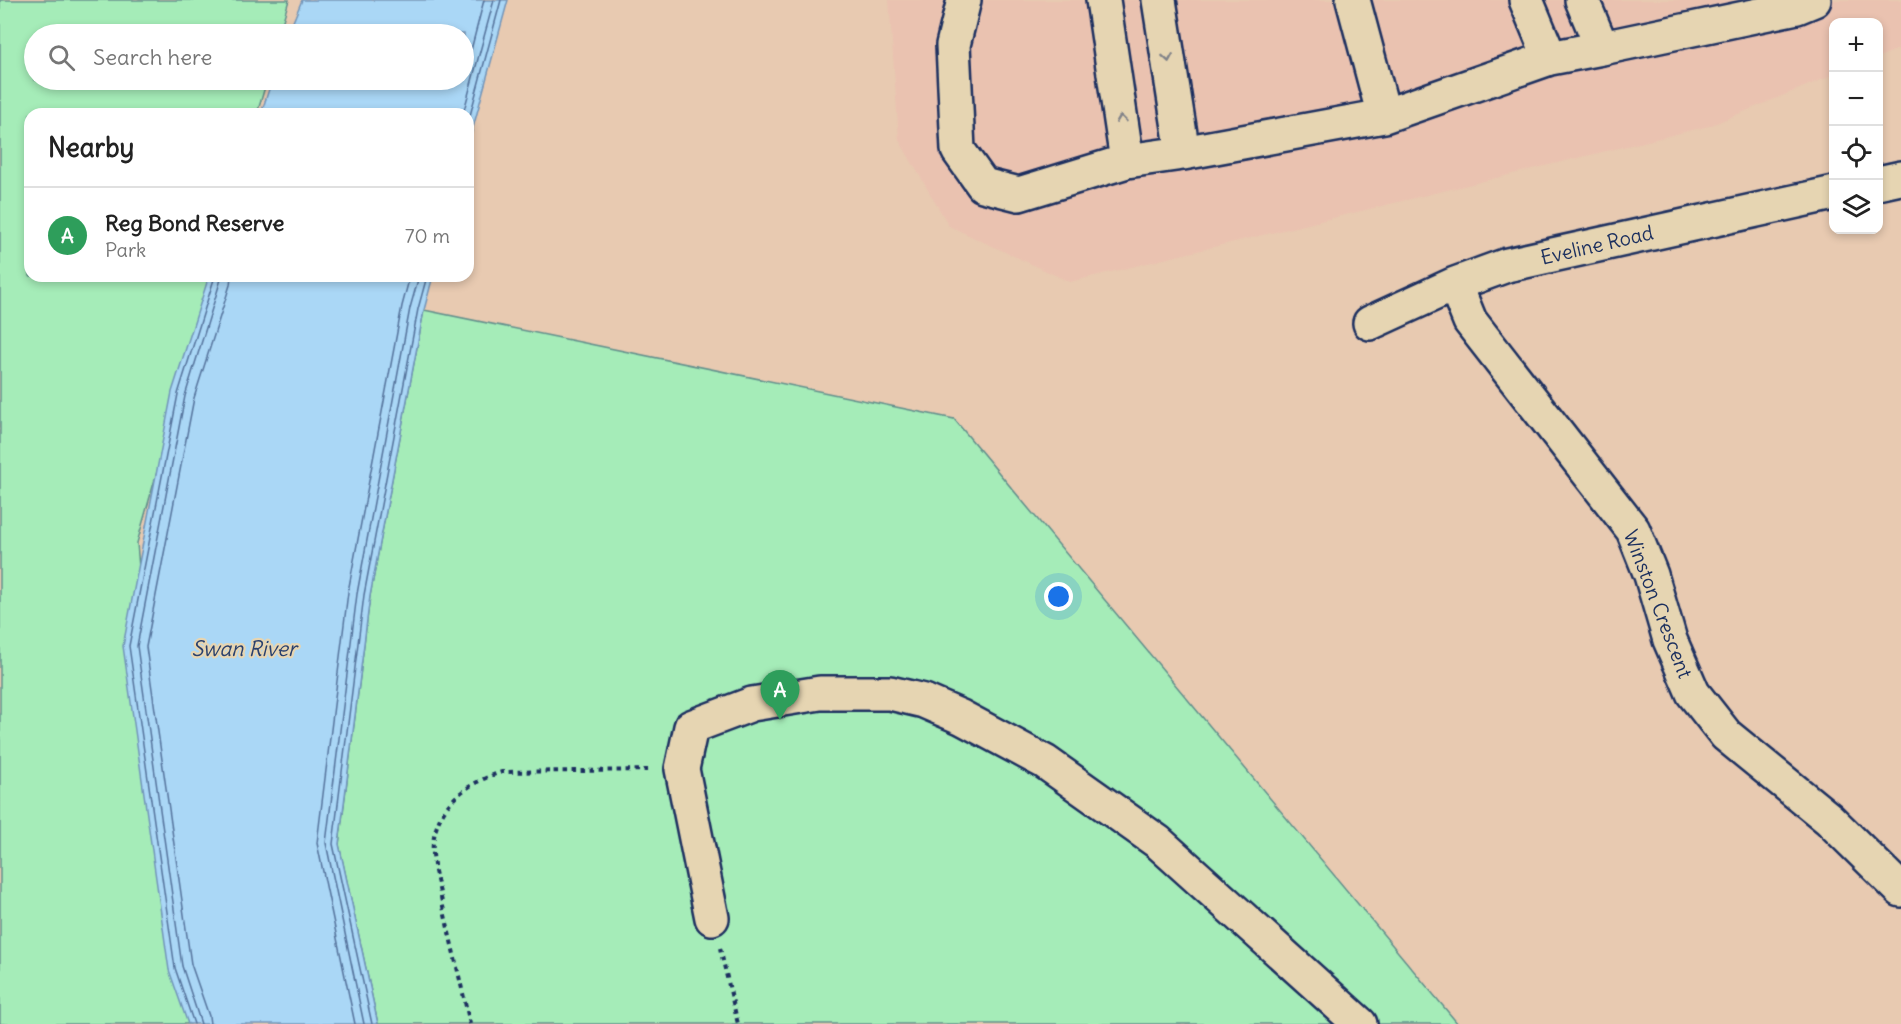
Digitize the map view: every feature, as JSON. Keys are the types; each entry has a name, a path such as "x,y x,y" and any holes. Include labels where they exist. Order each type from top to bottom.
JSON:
{"street":[{"path":"964,0 953,45 958,150 983,185 1019,194 1127,161 1384,116 1550,58 1802,2"},
{"path":"1103,0 1127,161"},
{"path":"1159,0 1183,153"},
{"path":"1353,0 1384,116"},
{"path":"1526,0 1550,58"},
{"path":"1582,0 1602,48"},
{"path":"1883,182 1901,178"},
{"name":"Eveline Road","path":"1370,323 1455,284 1507,266 1829,194"},
{"name":"Winston Crescent","path":"1455,284 1470,321 1633,530 1651,575 1670,640 1693,693 1726,735 1829,819 1901,890"},
{"path":"712,918 682,769 691,727 752,704 820,693 890,693 924,701 961,717 1045,762 1158,842 1360,1024"}],"path":[{"path":"470,1024 434,867 433,843 439,823 449,804 461,791 481,779 502,772 682,769"},
{"path":"712,918 738,1024"}],"shaded area":[{"path":"889,0 1901,0 1901,48 1883,55 1883,18 1829,18 1829,77 1709,126 1070,282 949,226 899,140"}],"green space":[{"path":"0,0 289,0 282,24 24,24 24,90 264,90 259,108 24,108 24,282 210,282 137,543 171,970 190,1024 0,1024"},
{"path":"424,310 954,419 1458,1024 378,1024 339,845 370,596"}],"water":[{"path":"302,0 508,0 474,124 474,108 263,108 269,90 474,90 474,24 292,24"},
{"name":"Swan River","path":"207,282 431,282 424,310 370,596 339,844 378,1024 188,1024 169,970 123,646 172,392"}],"place":[{"name":"Reg Bond Reserve","path":"780,720"}]}
